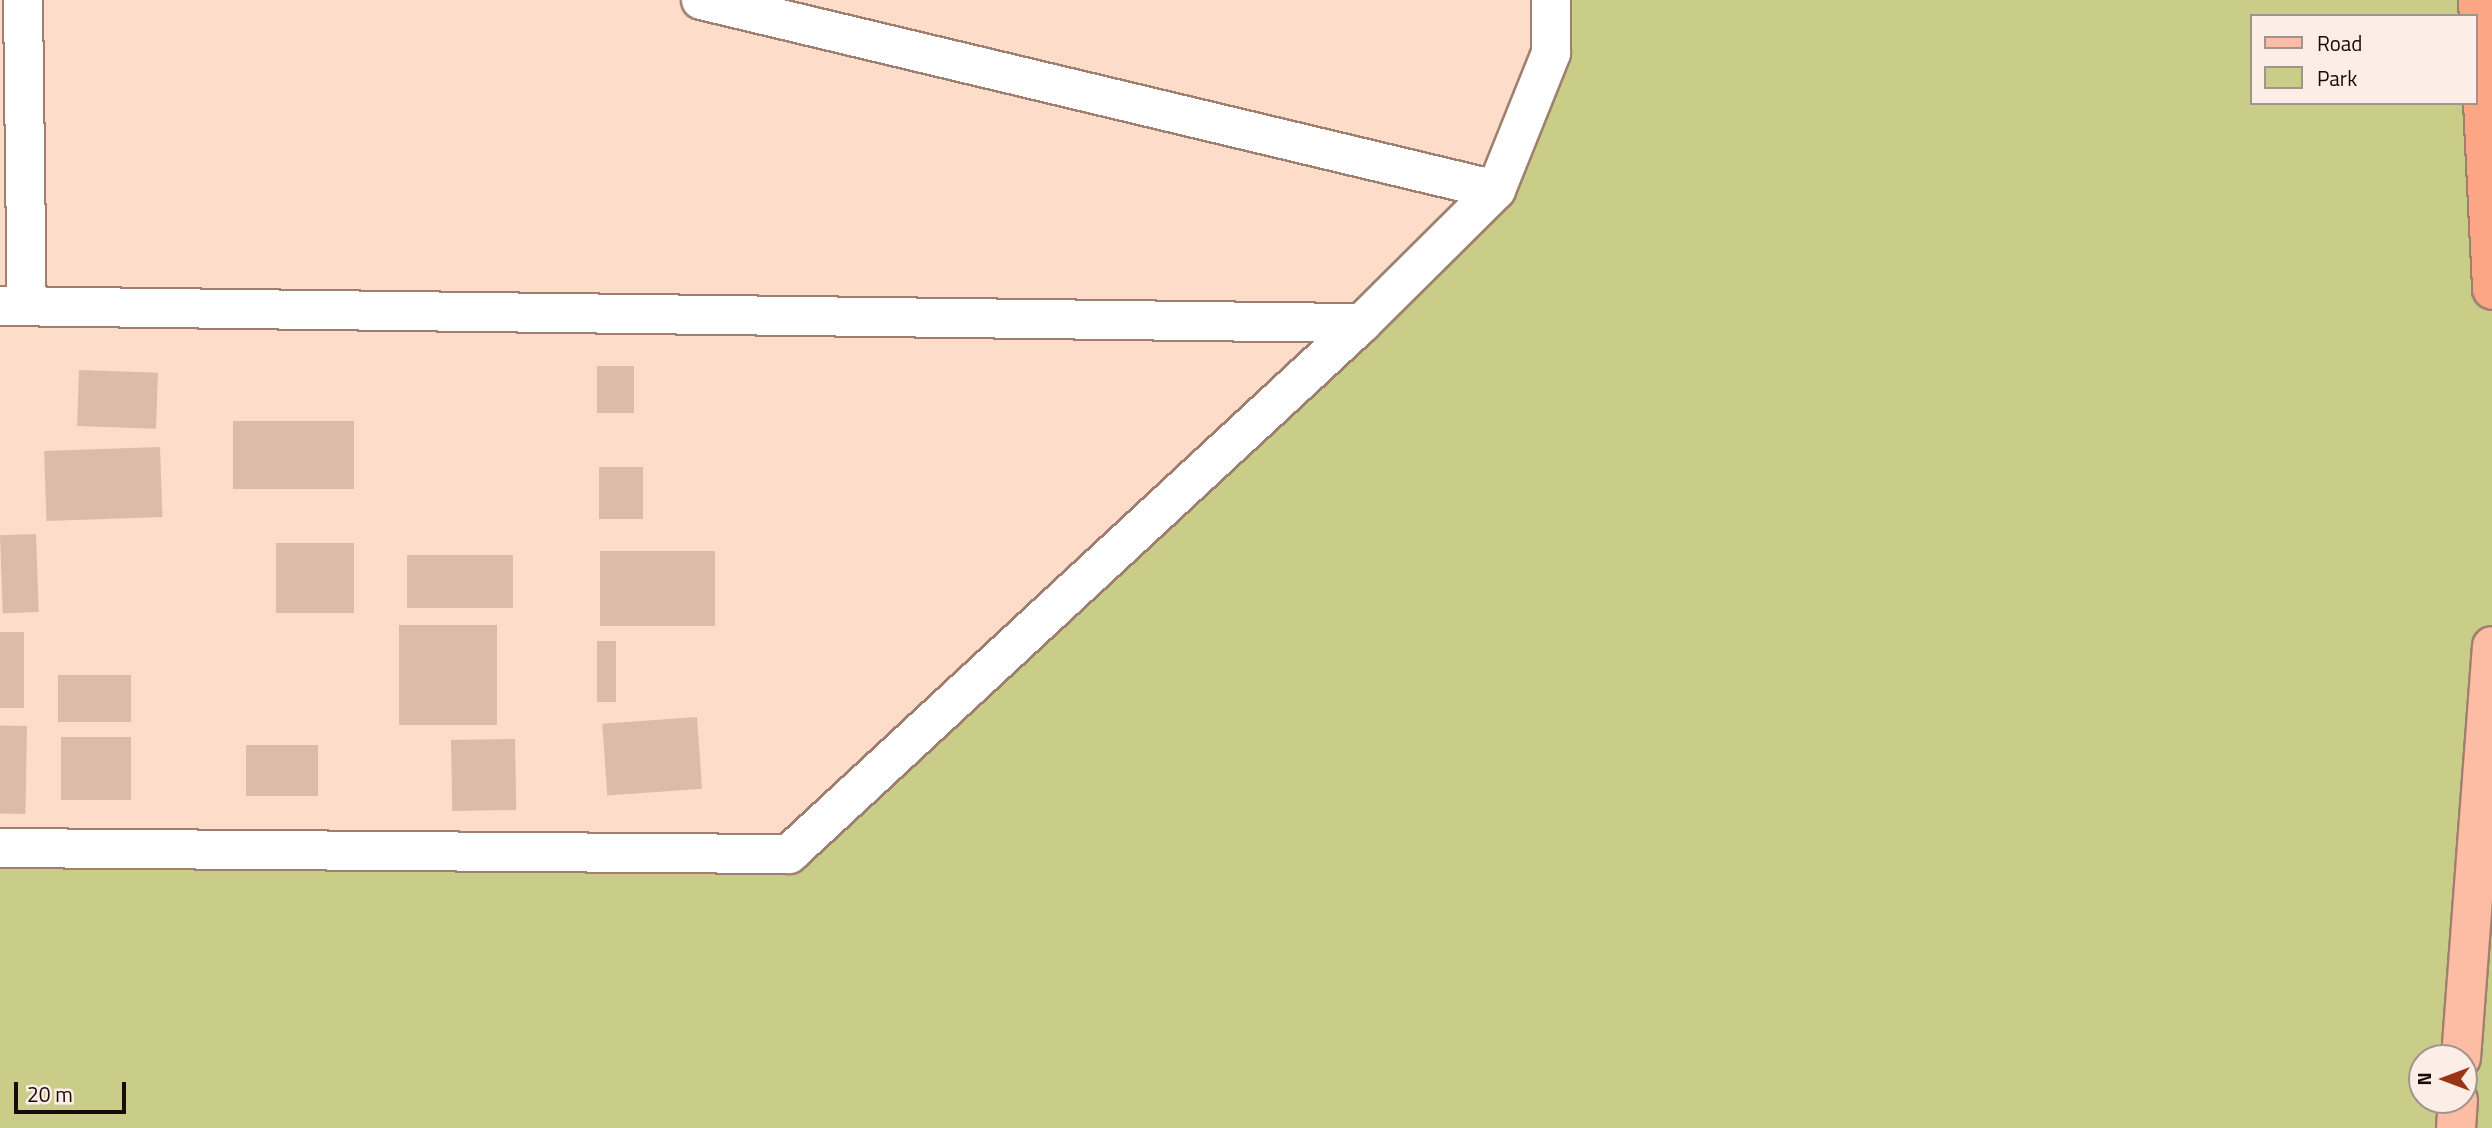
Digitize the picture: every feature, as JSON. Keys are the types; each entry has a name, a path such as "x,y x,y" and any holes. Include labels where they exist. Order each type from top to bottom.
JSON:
{"highway":[{"path":"2478,0 2492,290"}],"main road":[{"path":"2462,1044 2492,646"}],"street":[{"path":"23,0 13,306 1362,323"},
{"path":"701,0 1496,190"},
{"path":"0,848 789,854 1362,323 1496,190 1550,52 1551,0"}],"green space":[{"path":"1551,0 2478,0 2492,290 2492,1128 0,1128 0,848 789,854 1496,190"}],"building":[{"path":"597,366 634,366 634,413 597,413"},
{"path":"79,370 158,373 156,429 77,426"},
{"path":"233,421 354,421 354,489 233,489"},
{"path":"160,447 162,517 47,521 44,451"},
{"path":"599,467 643,467 643,519 599,519"},
{"path":"36,534 39,612 3,613 0,535"},
{"path":"276,543 354,543 354,613 276,613"},
{"path":"600,551 715,551 715,626 600,626"},
{"path":"407,555 513,555 513,608 407,608"},
{"path":"399,625 497,625 497,725 399,725"},
{"path":"0,632 24,632 24,708 0,708"},
{"path":"597,641 616,641 616,702 597,702"},
{"path":"58,675 131,675 131,722 58,722"},
{"path":"697,717 702,789 607,795 602,724"},
{"path":"0,726 27,726 25,814 0,814"},
{"path":"61,737 131,737 131,800 61,800"},
{"path":"515,739 516,810 452,811 451,740"},
{"path":"246,745 318,745 318,796 246,796"}]}
